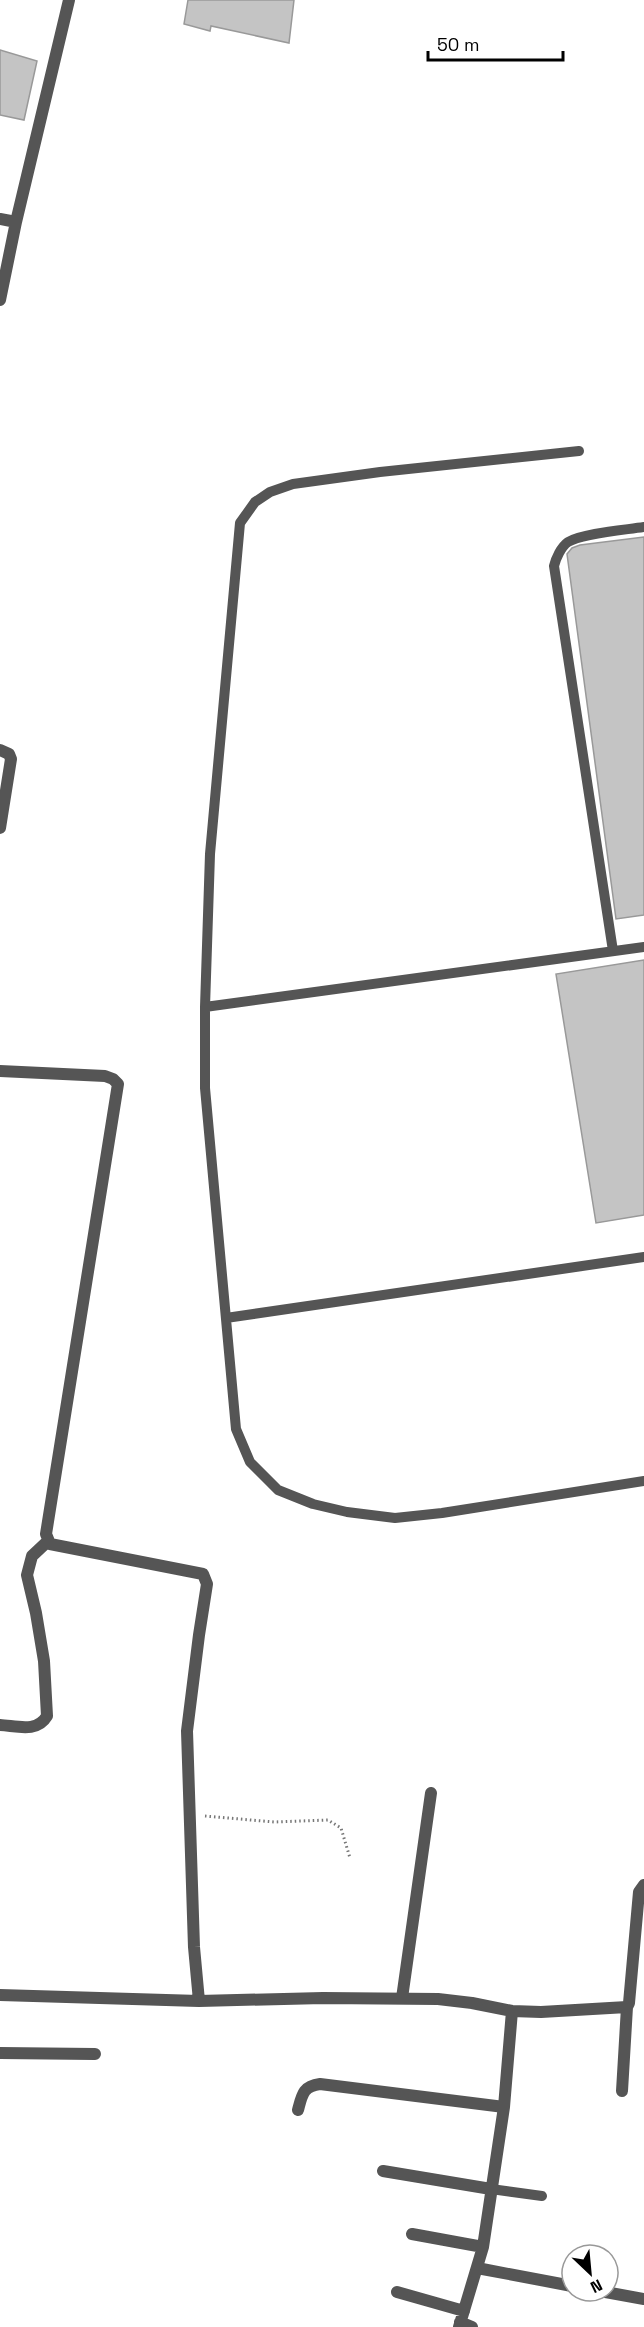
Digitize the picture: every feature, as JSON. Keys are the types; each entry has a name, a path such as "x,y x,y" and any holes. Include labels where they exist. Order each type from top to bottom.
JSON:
{"street":[{"path":"0,300 16,222 69,0"},
{"path":"0,219 16,222"},
{"path":"0,750 9,754 11,759 0,828"},
{"path":"0,1071 105,1076 118,1084 46,1534 50,1544 203,1574 206,1578 187,1731 198,2001"},
{"path":"0,1725 34,1728 40,1726 47,1716 44,1662 27,1575 32,1556 48,1541"},
{"path":"402,1998 431,1792"},
{"path":"622,2091 627,2007 630,2003 639,1892 644,1885"},
{"path":"0,1995 198,2001 402,1998 472,2003 512,2011 541,2012 627,2007"},
{"path":"397,2292 464,2322 483,2247 504,2107 512,2011"},
{"path":"0,2053 95,2054"},
{"path":"298,2110 304,2090 311,2085 320,2084 504,2107"},
{"path":"383,2171 491,2189"},
{"path":"412,2234 483,2247"},
{"path":"477,2268 560,2284"},
{"path":"620,2295 644,2299"}],"lane":[{"path":"579,451 380,472 293,484 270,492 255,502 240,523 210,854 205,1088 226,1318 230,1389 236,1429 250,1462 278,1490 313,1504 347,1512 395,1518 442,1513 644,1481"},
{"path":"613,951 554,566 560,550 567,543 588,536 644,527"},
{"path":"205,1007 644,947"},
{"path":"226,1318 644,1257"},
{"path":"491,2189 542,2196"}],"path":[{"path":"189,1815 274,1822 328,1820 341,1828 350,1858"}],"building":[{"path":"188,0 294,0 289,43 211,26 210,31 184,24"},
{"path":"0,50 37,61 24,120 0,115"},
{"path":"644,537 644,915 616,919 567,554 572,548 580,545"},
{"path":"644,960 644,1215 596,1223 556,974"}]}
